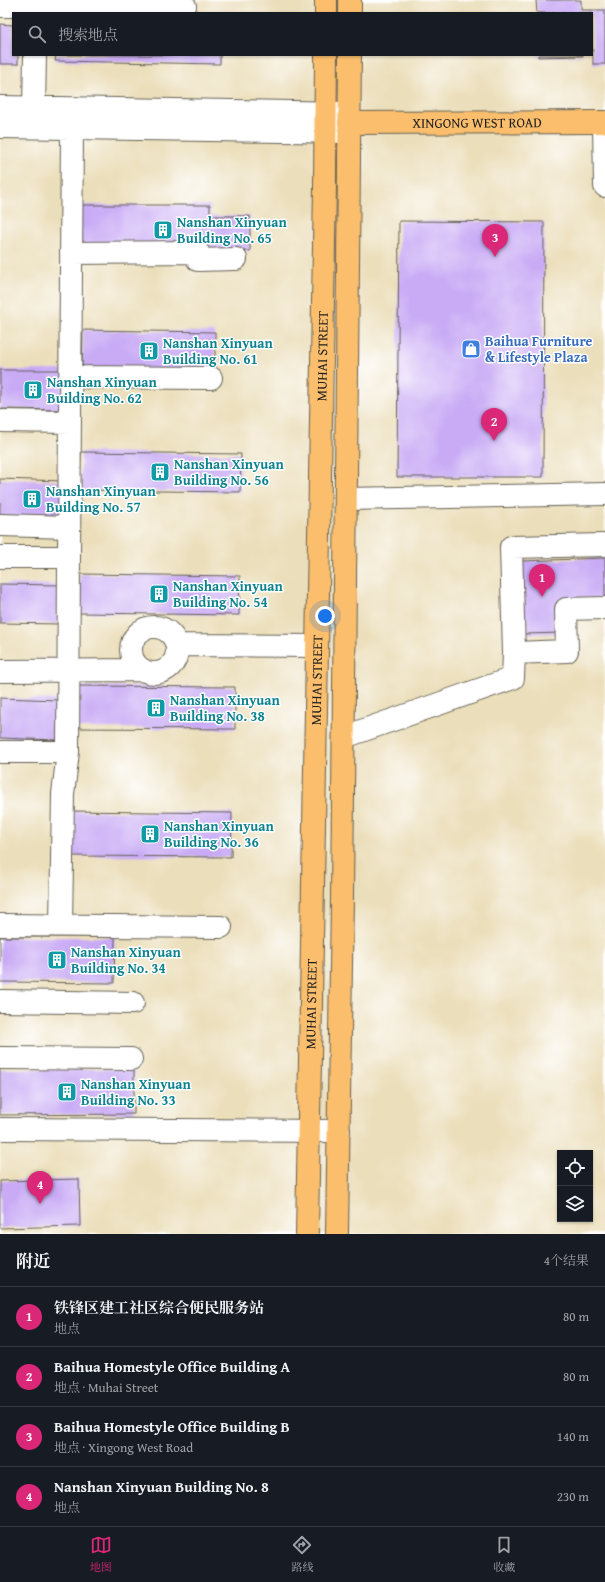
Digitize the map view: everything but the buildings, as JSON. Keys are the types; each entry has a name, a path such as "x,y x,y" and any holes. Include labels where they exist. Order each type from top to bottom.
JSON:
{"main road":[{"path":"326,0 326,12"},
{"path":"350,0 350,12"},
{"name":"MUHAI STREET","path":"307,1234 326,56"},
{"name":"MUHAI STREET","path":"337,1234 344,737 350,56"},
{"name":"XINGONG WEST ROAD","path":"349,123 605,122"}],"street":[{"path":"0,6 185,6"},
{"path":"34,108 35,56"},
{"path":"0,108 34,108 349,123"},
{"path":"0,127 72,128 325,122"},
{"path":"605,122 605,186"},
{"path":"61,926 63,794 68,752 72,128"},
{"path":"71,253 198,252 198,260 236,260"},
{"path":"70,377 211,378"},
{"path":"0,421 70,422"},
{"path":"346,499 605,494"},
{"path":"0,525 69,527"},
{"path":"344,737 513,678 514,653 511,546 605,545"},
{"path":"0,557 69,557"},
{"path":"514,653 567,651 566,609 605,608"},
{"path":"153,627 161,628 168,632 174,638 177,645 178,652 176,660 165,671 157,674 143,670 133,660 131,652 135,638 146,629 153,627"},
{"path":"177,645 317,646"},
{"path":"0,671 143,670"},
{"path":"0,752 68,752"},
{"path":"0,925 222,927"},
{"path":"0,1002 134,1003"},
{"path":"0,1058 131,1059"},
{"path":"0,1129 339,1131"}],"place":[{"name":"Nanshan Xinyuan Building No. 65","path":"163,230"},
{"name":"Baihua Homestyle Office Building B","path":"495,257"},
{"name":"Baihua Furniture & Lifestyle Plaza","path":"471,349"},
{"name":"Nanshan Xinyuan Building No. 61","path":"149,351"},
{"name":"Nanshan Xinyuan Building No. 62","path":"33,390"},
{"name":"Baihua Homestyle Office Building A","path":"494,441"},
{"name":"Nanshan Xinyuan Building No. 56","path":"160,472"},
{"name":"Nanshan Xinyuan Building No. 57","path":"32,499"},
{"name":"Nanshan Xinyuan Building No. 54","path":"159,594"},
{"name":"铁锋区建工社区综合便民服务站","path":"542,597"},
{"name":"Nanshan Xinyuan Building No. 38","path":"156,708"},
{"name":"Nanshan Xinyuan Building No. 36","path":"150,834"},
{"name":"Nanshan Xinyuan Building No. 34","path":"57,960"},
{"name":"Nanshan Xinyuan Building No. 33","path":"67,1092"},
{"name":"Nanshan Xinyuan Building No. 8","path":"40,1204"}]}
